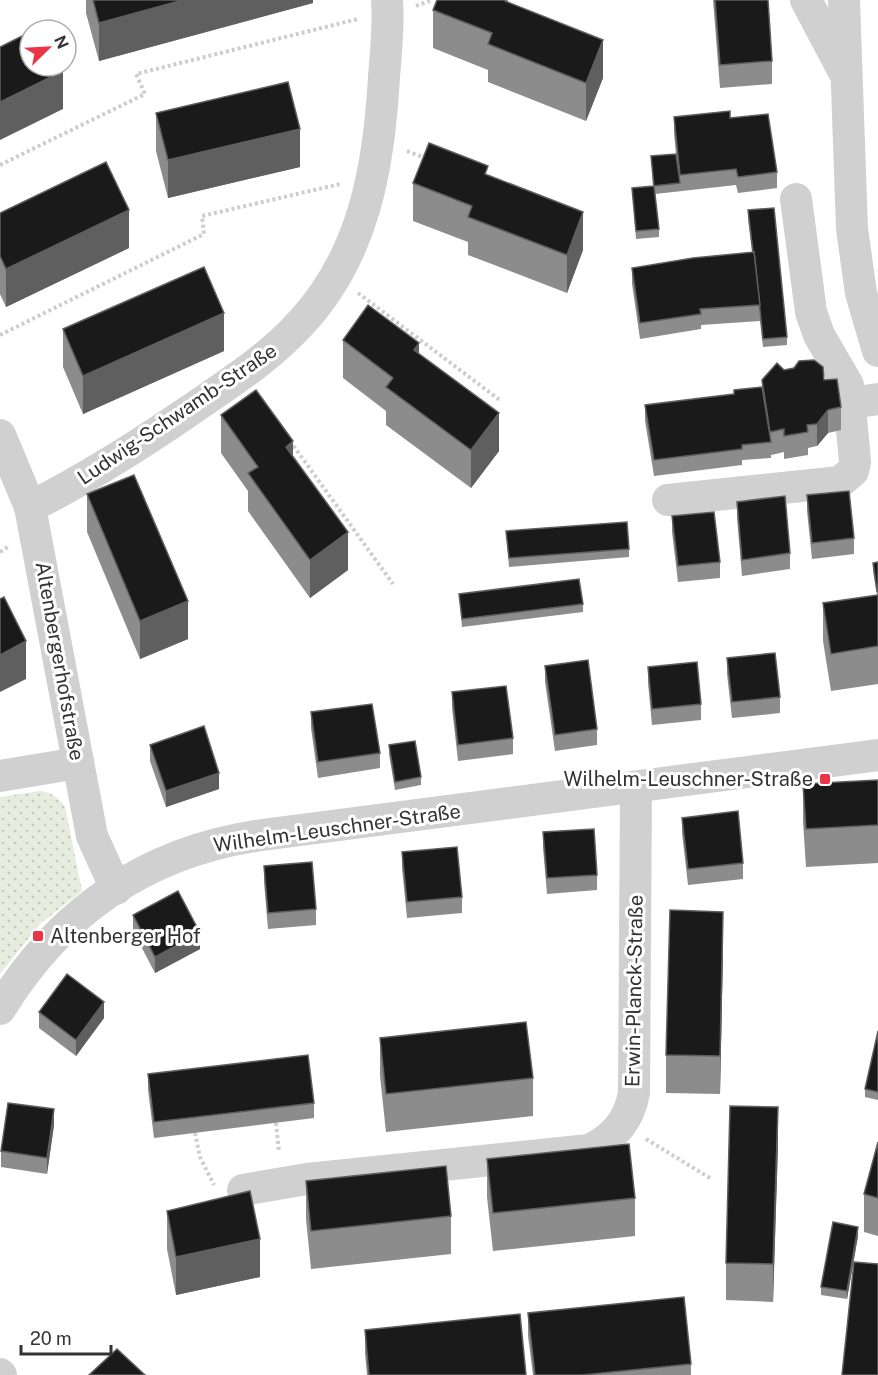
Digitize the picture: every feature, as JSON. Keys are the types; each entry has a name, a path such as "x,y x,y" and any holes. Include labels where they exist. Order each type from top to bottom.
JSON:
{"street":[{"path":"806,0 846,76"},
{"path":"844,0 855,263 867,319 878,351"},
{"name":"Ludwig-Schwamb-Straße","path":"30,507 80,482 140,444 263,359 300,324 336,277 354,240 373,177 379,140 388,6"},
{"path":"668,500 840,482 853,471 864,401 844,375 819,335 811,312 796,199"},
{"name":"Altenbergerhofstraße","path":"0,435 30,507 92,836 116,888"},
{"name":"Wilhelm-Leuschner-Straße","path":"0,1009 14,987 58,932 116,888 188,852 233,839 636,788 878,754"},
{"path":"0,776 78,763"},
{"name":"Erwin-Planck-Straße","path":"229,1188 589,1150 608,1141 622,1125 631,1109 635,1070 636,788"}],"path":[{"path":"0,165 145,94 136,74 388,6"},
{"path":"379,140 433,161"},
{"path":"0,335 204,234 202,216 373,177"},
{"path":"336,277 501,401"},
{"path":"284,431 393,584"},
{"path":"276,1123 279,1155"},
{"path":"622,1125 710,1178"},
{"path":"195,1133 200,1157 210,1181 229,1188"}],"shaded area":[{"path":"39,791 54,796 65,807 82,891 40,924 0,974 0,797"}],"building":[{"path":"93,0 183,0 99,23"},
{"path":"437,0 505,0 603,40 586,83 488,44 492,33 433,10"},
{"path":"715,0 768,0 772,61 720,65"},
{"path":"18,38 18,78 49,78 0,102 0,47"},
{"path":"288,82 300,129 168,160 156,113"},
{"path":"730,111 730,118 768,114 777,172 738,177 736,169 680,175 674,117"},
{"path":"429,143 488,166 485,174 583,212 567,255 468,217 472,206 413,183"},
{"path":"676,154 680,183 654,186 651,156"},
{"path":"106,162 129,210 6,269 0,256 0,213"},
{"path":"654,186 659,229 636,231 632,188"},
{"path":"774,208 787,337 763,339 748,210"},
{"path":"754,252 760,305 700,309 701,314 640,323 632,268 693,258"},
{"path":"204,267 224,313 83,376 63,329"},
{"path":"368,305 419,343 414,350 499,413 471,450 386,387 393,378 343,340"},
{"path":"814,360 823,367 824,380 837,379 841,407 828,410 817,424 807,425 808,432 784,436 784,429 770,432 762,380 777,363 784,370 794,368 799,361"},
{"path":"762,387 771,442 742,445 742,449 654,460 645,405 734,394 734,390"},
{"path":"256,390 293,441 286,447 348,532 310,560 248,473 258,467 221,415"},
{"path":"134,475 188,601 140,621 87,494"},
{"path":"849,491 854,538 812,543 807,495"},
{"path":"785,496 790,553 742,560 737,502"},
{"path":"714,512 720,562 678,566 672,516"},
{"path":"627,522 629,549 509,558 506,531"},
{"path":"878,562 878,591 877,591 873,563"},
{"path":"579,579 583,604 462,619 459,594"},
{"path":"878,595 878,646 831,654 823,603"},
{"path":"4,597 26,641 0,655 0,599"},
{"path":"775,653 780,697 732,702 727,658"},
{"path":"588,660 597,729 555,735 545,666"},
{"path":"697,662 701,704 652,709 648,667"},
{"path":"506,686 513,738 458,745 452,692"},
{"path":"372,704 380,753 318,762 311,712"},
{"path":"204,726 219,773 166,791 150,745"},
{"path":"415,741 421,777 395,782 389,745"},
{"path":"878,780 878,825 806,829 803,784"},
{"path":"738,811 743,863 688,869 682,818"},
{"path":"594,829 597,875 547,878 543,832"},
{"path":"457,847 462,897 407,902 402,852"},
{"path":"312,862 316,909 268,913 264,866"},
{"path":"178,891 200,933 155,957 133,915"},
{"path":"670,910 723,912 720,1056 666,1055"},
{"path":"67,974 104,1002 76,1040 39,1012"},
{"path":"526,1022 533,1078 386,1094 380,1038"},
{"path":"878,1031 878,1092 865,1089"},
{"path":"308,1055 314,1103 154,1122 148,1074"},
{"path":"8,1103 54,1109 47,1158 1,1151"},
{"path":"730,1106 778,1107 773,1264 726,1263"},
{"path":"878,1142 878,1198 864,1194"},
{"path":"629,1144 635,1198 493,1213 487,1159"},
{"path":"446,1166 451,1216 311,1231 306,1181"},
{"path":"250,1191 260,1239 176,1257 167,1211"},
{"path":"833,1222 858,1227 847,1291 821,1287"},
{"path":"854,1262 878,1264 878,1375 842,1375"},
{"path":"684,1297 691,1364 582,1375 535,1375 528,1313"},
{"path":"520,1314 526,1375 369,1375 365,1330"},
{"path":"117,1349 145,1375 89,1375"}],"place":[{"name":"Wilhelm-Leuschner-Straße","path":"825,779"},
{"name":"Altenberger Hof","path":"38,936"}]}
